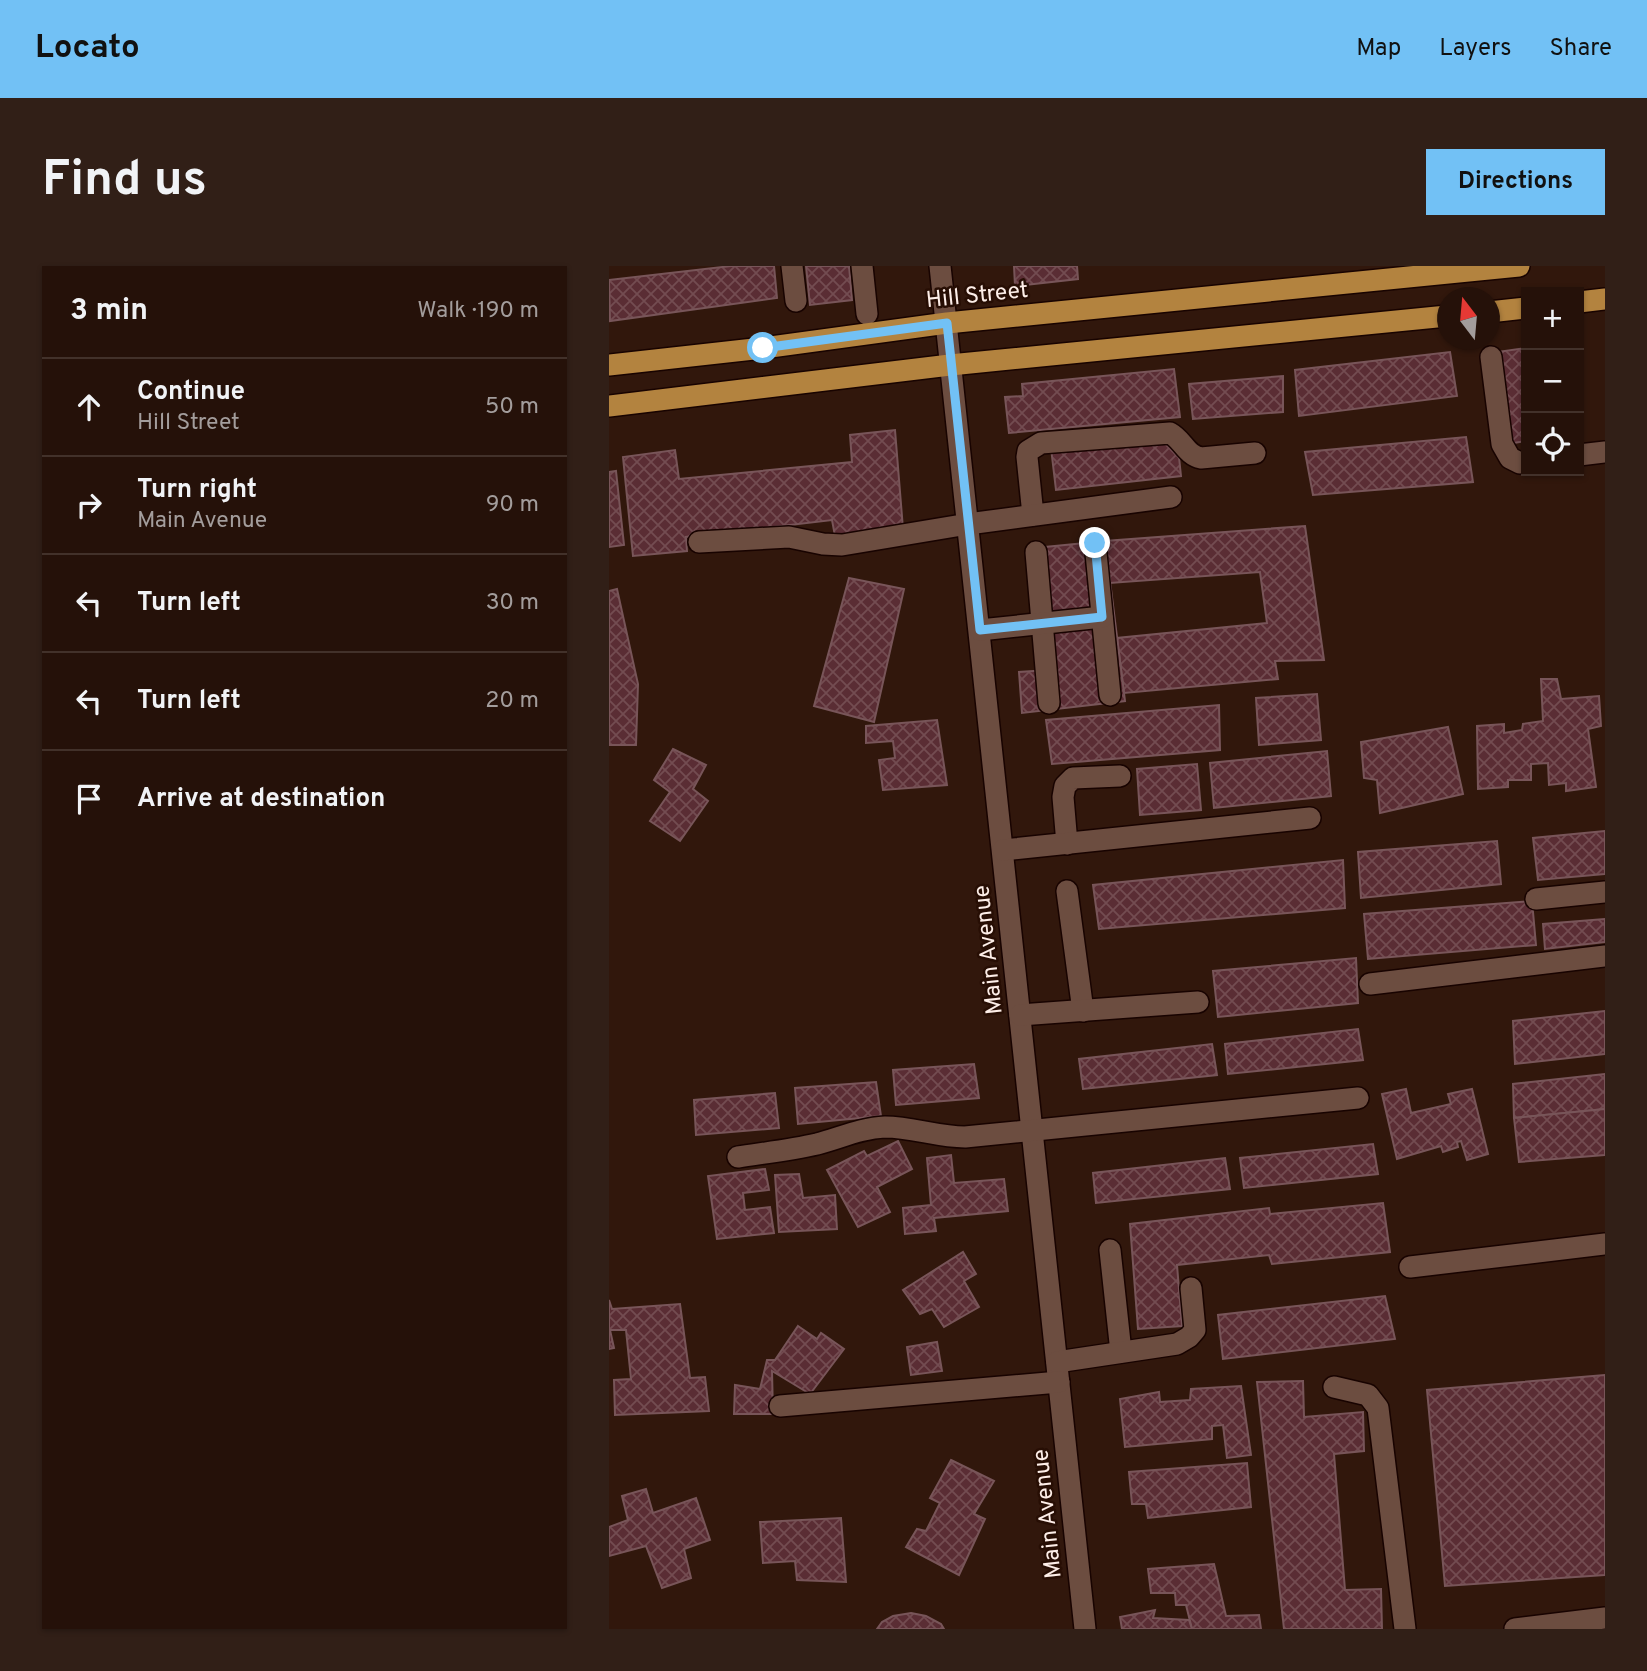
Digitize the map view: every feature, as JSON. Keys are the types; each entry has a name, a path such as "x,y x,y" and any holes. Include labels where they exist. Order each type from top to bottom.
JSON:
{"main road":[{"name":"Hill Street","path":"609,365 763,348 947,323 1519,266"},
{"path":"1584,301 1605,299"},
{"path":"1500,311 1521,309"},
{"path":"609,406 950,365 1437,317"}],"street":[{"path":"792,266 796,301"},
{"path":"862,266 867,314"},
{"name":"Main Avenue","path":"940,266 1085,1629"},
{"path":"1491,357 1502,444 1510,457 1521,463"},
{"path":"1033,515 1027,457 1028,451 1041,443 1170,433 1193,457 1255,453"},
{"path":"1584,454 1605,452"},
{"path":"699,542 789,537 842,545 968,524 1171,497"},
{"path":"1095,543 1110,695"},
{"path":"1036,552 1049,703"},
{"path":"980,630 1102,617"},
{"path":"1067,844 1063,797 1065,786 1073,778 1120,776"},
{"path":"1003,850 1310,818"},
{"path":"1067,891 1083,1011"},
{"path":"1536,899 1605,892"},
{"path":"1370,984 1605,956"},
{"path":"1020,1015 1198,1002"},
{"path":"738,1157 801,1147 883,1127 912,1129 953,1137 1358,1098"},
{"path":"1410,1267 1605,1244"},
{"path":"1110,1250 1121,1352"},
{"path":"780,1406 1058,1372 1121,1352 1177,1344 1195,1330 1191,1288"},
{"path":"1334,1387 1368,1395 1378,1408 1405,1629"},
{"path":"1515,1629 1605,1618"}],"building":[{"path":"731,266 774,266 777,298 610,321 609,280"},
{"path":"806,266 849,266 852,300 810,305"},
{"path":"1014,266 1077,266 1078,279 1015,286"},
{"path":"1521,349 1521,442 1507,444 1497,352"},
{"path":"1450,352 1457,396 1299,416 1295,370"},
{"path":"1174,369 1180,417 1009,433 1005,397 1023,396 1022,384"},
{"path":"1283,376 1283,412 1193,419 1189,384"},
{"path":"895,430 903,529 835,536 832,520 686,537 687,551 633,556 623,457 675,450 679,479 852,462 850,435"},
{"path":"1466,437 1473,482 1313,495 1305,452"},
{"path":"1177,438 1181,476 1056,490 1051,448"},
{"path":"616,471 624,545 609,547 609,472"},
{"path":"1305,526 1324,660 1275,661 1278,679 1124,693 1117,638 1267,623 1260,572 1110,583 1105,541"},
{"path":"1105,541 1125,701 1022,713 1019,672 1049,670 1035,548"},
{"path":"849,578 904,589 874,722 814,706"},
{"path":"617,589 638,684 636,745 609,745 609,591"},
{"path":"1541,679 1557,679 1561,699 1599,696 1601,726 1588,729 1596,787 1566,791 1566,783 1549,785 1548,763 1531,764 1531,780 1508,780 1508,787 1478,789 1477,726 1504,724 1504,733 1522,730 1523,724 1543,721"},
{"path":"1317,694 1321,740 1259,745 1256,698"},
{"path":"1219,705 1220,750 1052,764 1046,720"},
{"path":"937,720 947,785 883,790 879,760 895,758 893,741 866,743 866,726"},
{"path":"1448,727 1463,794 1380,813 1377,780 1364,778 1361,742"},
{"path":"673,749 706,765 693,789 708,801 680,841 650,821 670,792 654,780"},
{"path":"1327,751 1331,796 1214,808 1210,763"},
{"path":"1197,764 1201,810 1140,815 1137,769"},
{"path":"1605,831 1605,874 1538,880 1533,838"},
{"path":"1497,841 1501,884 1361,898 1358,852"},
{"path":"1343,860 1345,908 1099,929 1093,885"},
{"path":"1532,901 1536,945 1368,959 1364,914"},
{"path":"1605,919 1605,942 1545,949 1543,924"},
{"path":"1356,958 1358,1003 1218,1017 1213,971"},
{"path":"1605,1011 1605,1054 1515,1064 1513,1021"},
{"path":"1358,1029 1363,1060 1228,1074 1225,1044"},
{"path":"1212,1044 1217,1075 1083,1089 1079,1059"},
{"path":"974,1064 979,1098 896,1105 893,1070"},
{"path":"1605,1074 1605,1109 1514,1118 1513,1084"},
{"path":"876,1082 881,1116 798,1124 795,1088"},
{"path":"1406,1089 1411,1113 1451,1104 1448,1094 1472,1089 1488,1154 1467,1160 1461,1141 1457,1142 1458,1147 1443,1152 1441,1146 1397,1159 1382,1094"},
{"path":"775,1093 779,1128 696,1135 694,1100"},
{"path":"1605,1109 1605,1155 1519,1162 1514,1118"},
{"path":"898,1141 912,1169 877,1187 890,1212 858,1227 827,1170 864,1151 867,1156"},
{"path":"1373,1144 1378,1174 1244,1188 1240,1158"},
{"path":"951,1155 954,1183 1004,1179 1008,1211 934,1218 936,1231 905,1234 903,1208 931,1205 927,1158"},
{"path":"1225,1158 1230,1189 1096,1203 1093,1173"},
{"path":"765,1169 769,1190 743,1193 745,1210 770,1207 774,1233 717,1239 708,1176"},
{"path":"799,1174 803,1198 835,1195 837,1229 779,1232 775,1175"},
{"path":"1383,1203 1390,1252 1272,1264 1269,1255 1177,1265 1182,1326 1138,1329 1130,1224 1269,1208 1270,1214"},
{"path":"963,1252 976,1274 964,1281 979,1307 944,1327 932,1309 920,1314 903,1290"},
{"path":"1385,1296 1395,1339 1223,1359 1218,1315"},
{"path":"609,1300 612,1309 680,1304 690,1378 705,1377 709,1411 615,1415 614,1380 631,1379 626,1330 610,1330 614,1348 609,1349"},
{"path":"798,1326 817,1339 821,1333 844,1349 810,1394 772,1371 773,1414 734,1414 735,1385 760,1389 767,1360 775,1360"},
{"path":"937,1342 942,1371 911,1375 907,1347"},
{"path":"1605,1375 1605,1575 1445,1586 1427,1390"},
{"path":"1303,1381 1304,1417 1363,1412 1364,1451 1334,1454 1345,1590 1381,1589 1382,1629 1284,1629 1257,1382"},
{"path":"1241,1386 1251,1455 1227,1458 1223,1425 1212,1426 1212,1439 1125,1447 1120,1399 1159,1392 1160,1402 1190,1400 1191,1389"},
{"path":"951,1460 994,1481 974,1514 985,1519 959,1575 906,1547 917,1529 926,1531 940,1503 930,1498"},
{"path":"1247,1463 1251,1507 1148,1518 1146,1504 1132,1504 1129,1472"},
{"path":"646,1489 653,1513 696,1498 710,1540 684,1549 691,1578 662,1588 646,1546 609,1556 609,1527 628,1520 622,1496"},
{"path":"841,1518 846,1582 797,1580 795,1561 763,1563 760,1522"},
{"path":"1214,1564 1226,1616 1259,1615 1261,1629 1192,1629 1186,1605 1176,1605 1175,1593 1151,1593 1148,1569"},
{"path":"1155,1610 1153,1618 1189,1620 1192,1629 1122,1629 1120,1617"},
{"path":"911,1613 926,1616 941,1624 944,1629 877,1629 882,1622 893,1616"}],"route":[{"path":"763,348 947,323 980,630 1102,617 1095,543"}]}
